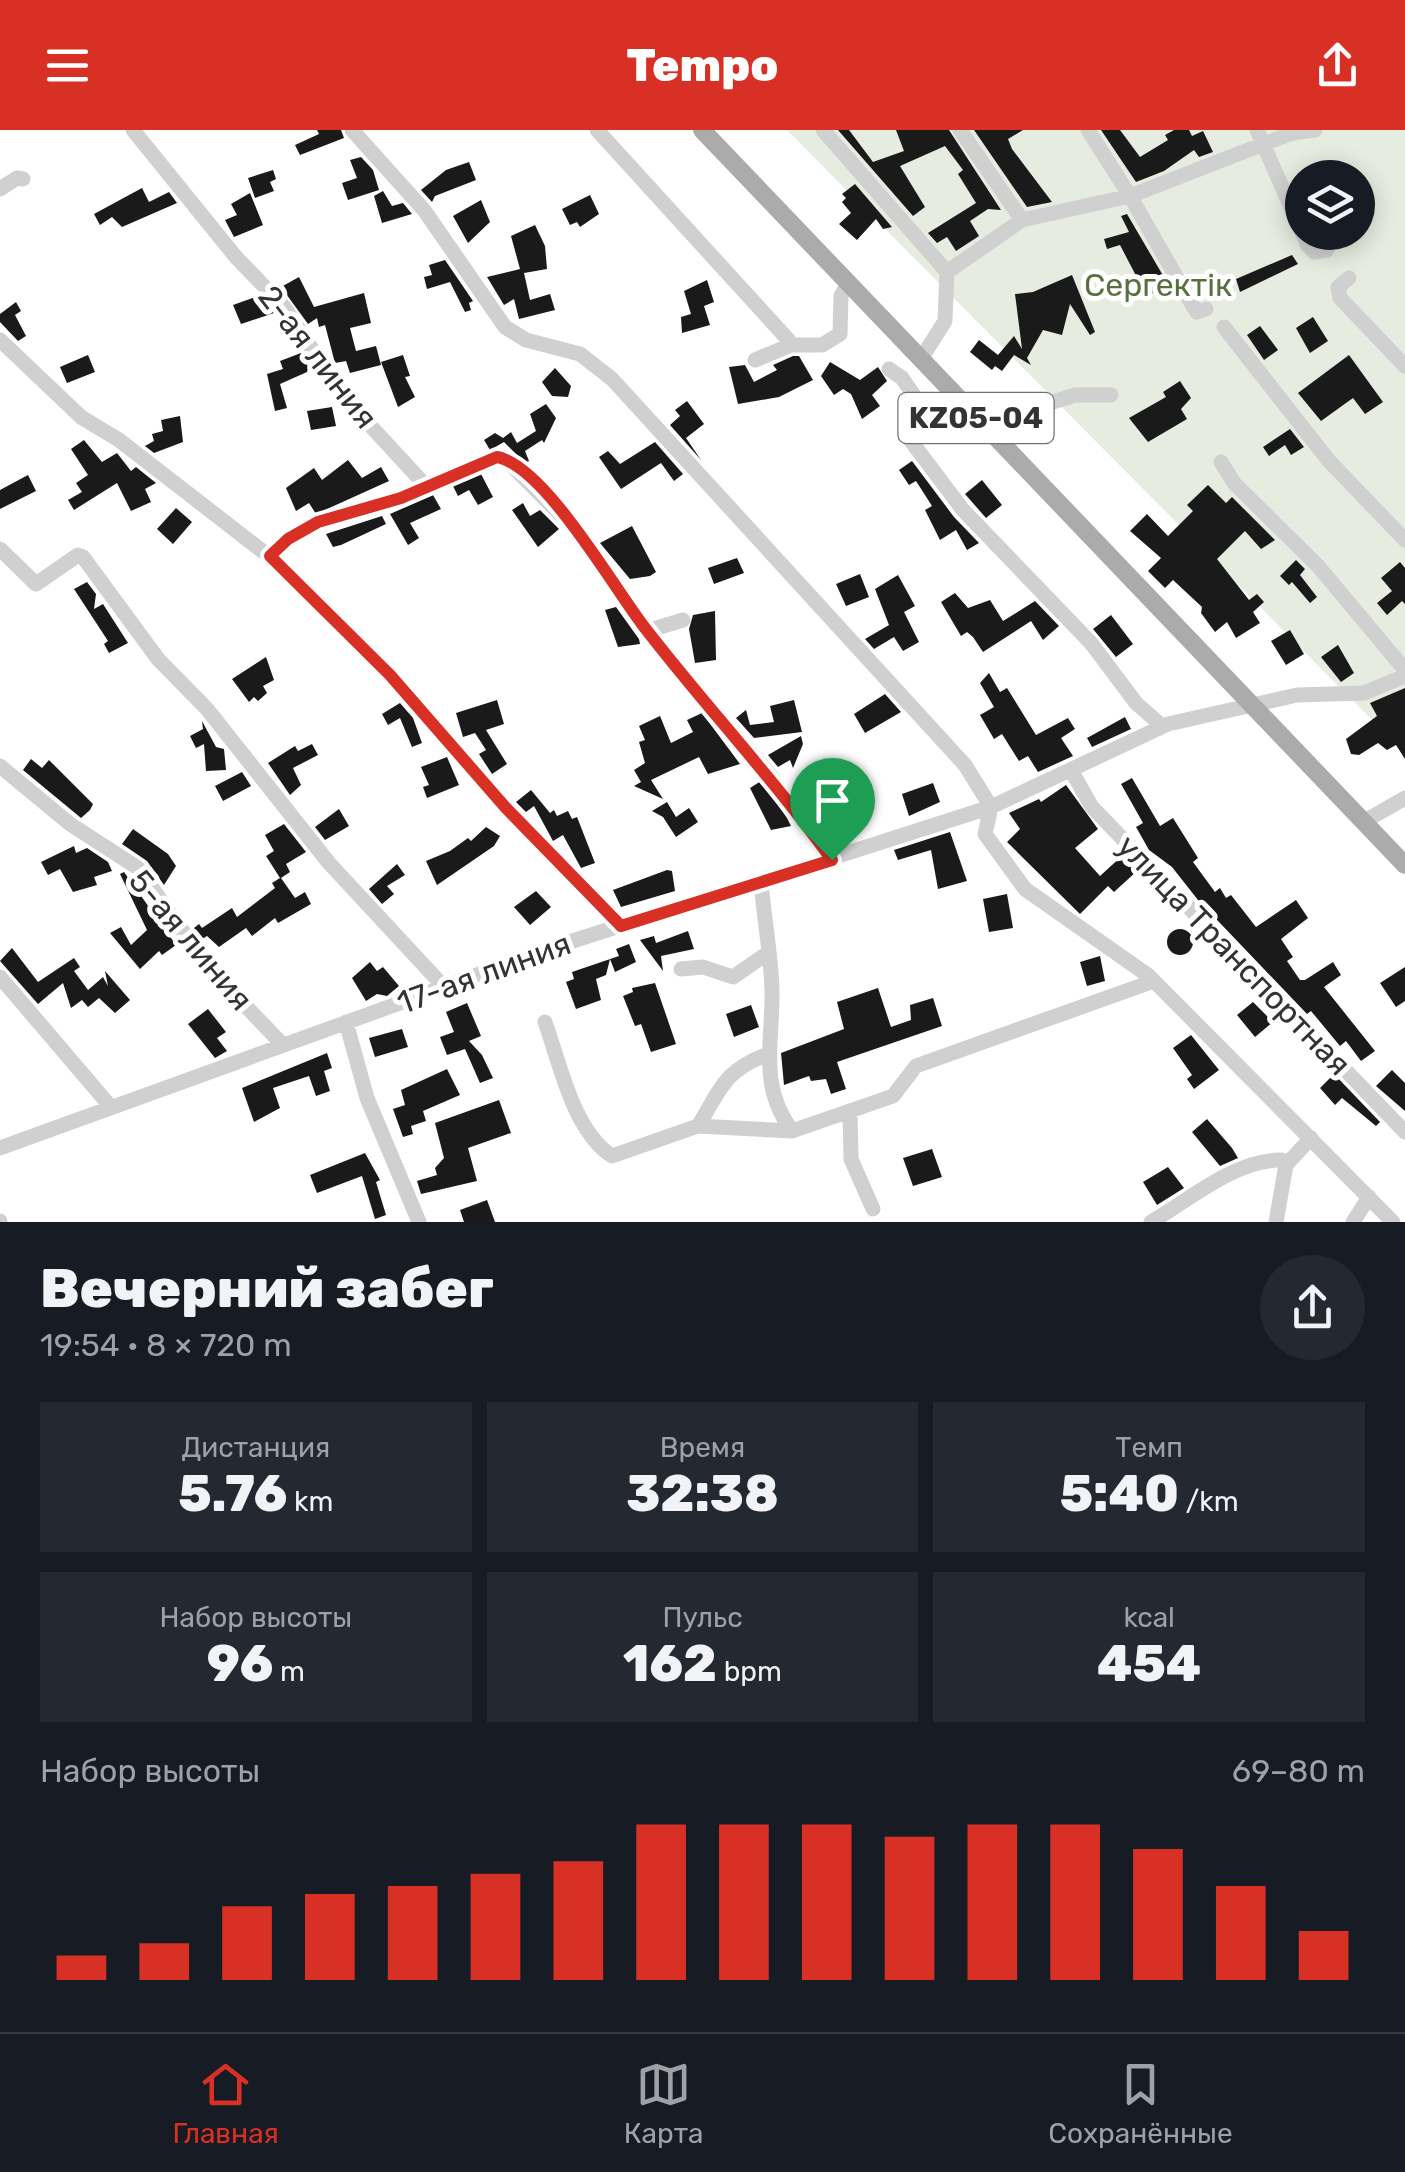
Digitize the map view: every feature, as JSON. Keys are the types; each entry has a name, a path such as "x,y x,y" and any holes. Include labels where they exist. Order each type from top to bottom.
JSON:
{"main road":[{"name":"KZ05-04","path":"702,130 1405,865"}],"street":[{"name":"2-ая линия","path":"133,130 234,256 284,307 342,396 426,486"},
{"path":"352,130 424,210 505,327 526,340 580,354 612,379 927,720 986,792 991,807 985,834 1025,890 1154,981 1393,1222"},
{"path":"597,130 793,345"},
{"path":"823,130 947,272 946,320 921,358"},
{"path":"960,130 1022,220"},
{"path":"1088,130 1192,306 1198,312 1206,309"},
{"path":"947,272 1022,220 1130,196 1260,137 1315,130"},
{"path":"1260,137 1285,194"},
{"path":"0,189 17,178 24,179"},
{"path":"1312,250 1327,250"},
{"path":"1348,278 1338,288 1340,298 1405,366"},
{"path":"755,360 793,345 822,346 840,334 841,296 848,283"},
{"path":"1224,326 1329,461 1405,540"},
{"path":"0,340 80,417 118,440 270,556 390,675 506,808 621,926"},
{"path":"888,370 902,378 922,407 908,437 914,449 963,510 1091,643 1136,702 1162,726"},
{"path":"982,424 1075,396 1110,396"},
{"path":"270,556 304,529 426,486 489,458 513,463 581,534 647,631 771,776 832,860"},
{"path":"1220,462 1234,483 1318,566 1405,673"},
{"path":"0,550 36,584 78,555 83,557 158,660 207,709 330,863 444,988"},
{"path":"647,631 683,620"},
{"name":"17-ая линия","path":"0,1148 621,926 991,807 1072,772 1162,726 1297,695 1364,692 1405,673"},
{"name":"5-ая линия","path":"0,766 70,824 138,868 209,968 283,1045"},
{"name":"улица Транспортная","path":"1072,772 1092,808 1405,1132"},
{"path":"1363,822 1405,798"},
{"path":"761,882 772,990 768,1054 771,1094 792,1131"},
{"path":"681,970 702,966 733,977 768,953"},
{"path":"0,977 110,1106"},
{"path":"545,1022 578,1112 599,1148 612,1156 698,1126 792,1131 850,1113 892,1096 916,1066 1113,1000 1154,981"},
{"path":"346,1022 367,1098 419,1222"},
{"path":"698,1126 717,1087 738,1068 768,1054"},
{"path":"850,1113 851,1159 874,1209"},
{"path":"1276,1222 1286,1165 1311,1138"},
{"path":"1151,1222 1238,1172 1268,1160 1282,1160 1286,1165"},
{"path":"1353,1222 1369,1197"}],"green space":[{"name":"Сергектік","path":"787,130 1405,130 1405,753"}],"building":[{"path":"317,130 341,130 344,138 300,155 295,145 319,134"},
{"path":"838,130 849,130 873,162 904,151 896,130 949,130 1001,210 988,209 970,221 979,236 956,251 947,237 937,243 928,233 976,203 958,174 963,170 945,146 900,166 925,207 913,216"},
{"path":"974,130 1023,130 1008,139 1012,149 1052,202 1027,207"},
{"path":"1101,130 1120,130 1140,157 1168,140 1165,135 1174,130 1189,130 1192,136 1203,131 1213,152 1199,157 1194,150 1164,171 1136,182"},
{"path":"361,157 373,170 379,190 348,200 342,183 357,178 350,160"},
{"path":"469,162 476,180 435,196 432,202 421,190 446,170"},
{"path":"273,170 276,179 270,182 274,191 255,198 248,178"},
{"path":"855,184 892,227 883,229 876,219 857,240 839,224 851,213 842,202 846,198 842,194"},
{"path":"142,188 149,202 169,192 177,203 122,227 112,217 100,225 94,214"},
{"path":"383,191 392,206 403,203 412,214 382,223 374,196"},
{"path":"250,193 263,225 234,237 225,220 237,215 231,204"},
{"path":"590,195 599,214 580,227 577,222 570,225 562,209"},
{"path":"481,200 490,222 468,243 453,216"},
{"path":"1127,214 1168,284 1150,295 1144,291 1120,245 1107,249 1104,239 1129,232 1121,216"},
{"path":"535,225 545,246 547,269 524,273 530,300 550,294 555,310 519,319 514,299 504,305 487,277 520,269 511,236"},
{"path":"1292,255 1298,264 1240,292 1236,279"},
{"path":"445,260 473,301 469,303 471,310 465,312 450,282 427,289 424,277 432,275 429,265"},
{"path":"1072,275 1095,332 1090,335 1070,304 1062,335 1043,330 1027,358 1031,365 1014,355 1002,371 995,366 992,370 970,352 979,340 998,355 1014,336 1022,349 1015,294 1033,292"},
{"path":"299,277 314,307 364,293 371,323 350,328 356,351 376,346 381,365 350,373 346,361 335,363 325,325 319,327 317,318 308,324 281,287"},
{"path":"707,280 714,302 704,306 710,325 682,333 681,317 691,314 684,291"},
{"path":"258,296 274,313 241,324 233,305"},
{"path":"16,302 21,311 15,315 26,336 18,341 0,322 0,314"},
{"path":"1313,317 1328,341 1310,353 1296,328"},
{"path":"1260,326 1278,350 1264,360 1247,335"},
{"path":"301,353 309,365 307,372 280,384 287,408 275,411 267,374 283,369 280,361"},
{"path":"88,355 95,372 67,383 60,367"},
{"path":"403,355 410,376 405,377 415,397 398,407 381,362"},
{"path":"1349,355 1383,402 1365,414 1353,398 1321,421 1298,393"},
{"path":"799,356 813,380 779,397 738,404 729,367 745,365 754,382 777,370 773,365"},
{"path":"830,362 860,380 878,367 887,381 872,395 880,406 862,419 851,394 843,389 834,395 821,376"},
{"path":"555,368 571,386 568,397 552,396 542,382"},
{"path":"1180,381 1191,398 1181,409 1187,419 1148,442 1129,418 1166,397 1163,392"},
{"path":"687,401 704,424 686,438 701,460 670,425 680,416 675,410"},
{"path":"546,404 556,418 544,443 542,440 525,451 529,461 525,463 504,442 490,450 484,440 495,433 503,438 511,432 517,443 536,431 530,414"},
{"path":"332,407 336,426 311,430 307,411"},
{"path":"180,416 183,442 154,453 145,446 154,441 152,434 163,431 161,420"},
{"path":"1290,429 1304,447 1291,455 1285,445 1269,456 1263,447"},
{"path":"84,440 102,462 117,453 131,471 136,467 156,483 145,489 151,502 131,511 117,483 74,510 68,500 82,492 76,483 88,475 71,449"},
{"path":"655,442 683,474 674,481 661,463 621,489 599,457 608,451 620,464"},
{"path":"348,460 362,478 381,467 389,481 316,514 309,503 296,511 286,488 314,468 322,480"},
{"path":"912,461 979,543 967,550 956,530 940,540 925,510 932,506 916,481 909,485 899,470"},
{"path":"481,474 493,497 478,505 469,490 458,496 453,486"},
{"path":"28,475 36,491 0,509 0,490"},
{"path":"982,480 1002,505 986,518 965,494"},
{"path":"1208,485 1226,503 1232,497 1275,540 1261,549 1245,531 1217,559 1249,600 1257,594 1264,602 1253,612 1260,623 1236,638 1227,622 1215,632 1201,613 1202,607 1173,580 1165,588 1148,571 1161,558 1130,531 1147,514 1168,536 1193,511 1187,505"},
{"path":"433,495 441,509 410,523 419,538 408,545 390,514"},
{"path":"523,503 530,516 540,510 559,529 538,547 512,510"},
{"path":"176,508 192,522 173,544 157,529"},
{"path":"382,516 386,524 341,545 333,547 326,534"},
{"path":"632,526 656,572 650,576 630,579 600,543"},
{"path":"737,558 744,573 714,584 708,568"},
{"path":"1296,560 1305,569 1300,575 1317,597 1310,603 1292,582 1289,585 1280,576"},
{"path":"1400,562 1405,568 1405,604 1402,601 1387,615 1377,603 1392,591 1381,578"},
{"path":"860,574 869,597 846,606 836,584"},
{"path":"898,575 915,606 904,612 919,642 903,651 894,637 874,649 865,639 889,625 875,589"},
{"path":"87,582 96,594 94,609 103,604 128,643 109,653 104,644 108,641 74,589"},
{"path":"955,593 968,608 990,600 1003,621 1035,601 1059,626 1043,640 1031,621 983,652 967,632 961,636 941,602"},
{"path":"616,607 640,644 618,647 605,610"},
{"path":"715,611 716,660 695,663 689,629 693,615"},
{"path":"1111,615 1133,644 1116,657 1093,629"},
{"path":"1290,630 1304,654 1286,665 1271,641"},
{"path":"1338,645 1354,673 1341,682 1321,657"},
{"path":"266,657 274,680 263,686 267,693 258,701 254,697 249,702 232,679"},
{"path":"989,673 1000,692 1007,688 1036,735 1068,718 1075,729 1061,738 1073,756 1038,772 1028,756 1019,761 1002,734 994,739 980,715 994,707 980,683"},
{"path":"1405,688 1405,759 1396,745 1387,750 1378,743 1359,755 1351,754 1346,739 1377,716 1370,703"},
{"path":"885,694 901,712 865,733 854,714"},
{"path":"497,700 504,724 486,730 507,764 492,774 479,754 486,750 475,733 463,737 456,713"},
{"path":"794,700 802,732 754,738 736,718 746,710 750,725 774,722 770,706"},
{"path":"400,703 413,718 422,743 412,747 400,718 388,725 382,714"},
{"path":"702,713 740,764 708,774 699,757 651,780 663,799 634,786 641,782 634,770 645,763 639,742 645,740 639,726 660,716 671,743 693,732 687,720"},
{"path":"1125,717 1131,729 1092,747 1087,738"},
{"path":"202,721 216,747 224,749 226,770 206,771 204,744 196,748 190,736 203,729"},
{"path":"801,736 803,744 793,768 790,760 778,767 768,755"},
{"path":"312,744 318,755 293,768 301,785 290,795 268,763 295,746 298,751"},
{"path":"447,757 459,785 427,798 423,787 429,785 421,767"},
{"path":"31,759 42,768 49,760 93,804 90,810 81,818 23,770"},
{"path":"242,772 251,786 223,801 215,786"},
{"path":"1132,778 1160,826 1173,818 1198,858 1193,862 1215,892 1220,888 1226,898 1231,895 1256,927 1296,900 1308,918 1281,939 1293,957 1287,961 1300,980 1333,962 1341,975 1324,987 1375,1051 1361,1061 1346,1041 1340,1046 1311,1011 1307,1014 1198,900 1172,867 1149,850 1136,827 1143,823 1121,784"},
{"path":"761,781 791,826 771,830 750,788"},
{"path":"933,783 940,802 909,816 902,794"},
{"path":"1066,785 1098,829 1075,848 1100,876 1123,855 1137,871 1114,892 1108,886 1080,914 1007,842 1020,829 1009,813 1039,799 1041,802"},
{"path":"531,790 550,813 554,810 557,816 568,811 572,819 577,817 595,863 581,868 563,835 553,841 534,806 526,812 516,802"},
{"path":"667,802 676,817 689,808 698,822 676,837 663,817 652,811"},
{"path":"339,809 349,826 325,840 315,827"},
{"path":"284,824 306,852 286,864 290,872 281,878 295,898 305,892 311,904 278,923 275,918 252,936 246,928 219,947 207,936 202,939 194,928 199,924 202,928 232,908 237,917 275,888 272,883 280,878 266,856 274,851 265,835"},
{"path":"486,827 500,836 494,846 437,885 426,861 468,838 471,841"},
{"path":"133,829 168,854 176,866 164,885 147,861 122,844"},
{"path":"950,832 967,881 938,889 931,850 898,860 894,850"},
{"path":"74,846 76,853 87,848 108,862 112,871 94,877 97,885 73,892 60,869 48,875 41,862"},
{"path":"397,864 405,875 387,886 394,894 382,904 369,889"},
{"path":"672,871 675,891 621,907 613,890"},
{"path":"124,872 176,945 162,955 159,951 140,969 110,933 121,927 131,945 147,930 120,874"},
{"path":"536,891 551,907 530,925 514,907"},
{"path":"1007,894 1013,928 989,932 983,899"},
{"path":"1180,929 1189,933 1193,942 1189,951 1180,955 1171,951 1167,942 1171,933"},
{"path":"688,931 694,949 661,956 663,971 640,940 654,936 656,943"},
{"path":"629,944 636,962 615,972 610,959 619,956 616,949"},
{"path":"12,948 38,982 74,958 80,967 74,971 88,990 103,977 108,986 105,971 130,1000 115,1013 99,998 88,1007 82,1000 71,1008 63,983 38,1004 0,961"},
{"path":"1100,956 1105,981 1087,986 1080,962"},
{"path":"610,959 606,975 596,979 601,1000 576,1009 566,982 574,979 572,972"},
{"path":"370,962 377,971 383,967 399,986 387,996 377,994 366,1001 352,978"},
{"path":"1405,967 1405,1001 1396,1007 1380,983"},
{"path":"655,983 676,1044 651,1052 641,1024 635,1026 623,996 633,992 632,988"},
{"path":"878,988 891,1027 911,1020 910,1005 933,998 942,1026 837,1062 846,1089 831,1094 826,1079 811,1081 809,1076 784,1085 781,1053 844,1029 837,1002"},
{"path":"1253,1002 1273,1022 1255,1037 1237,1015"},
{"path":"467,1003 481,1036 469,1041 482,1055 493,1078 480,1083 465,1049 447,1055 440,1037 454,1032 446,1012"},
{"path":"751,1005 759,1027 734,1037 726,1014"},
{"path":"208,1009 226,1032 217,1038 227,1051 215,1058 188,1024"},
{"path":"402,1029 408,1047 375,1057 369,1038"},
{"path":"1191,1035 1219,1070 1194,1089 1187,1079 1192,1075 1173,1048"},
{"path":"327,1053 332,1068 324,1071 330,1091 316,1096 309,1076 273,1088 280,1108 254,1122 242,1088"},
{"path":"447,1069 460,1095 423,1111 426,1121 411,1126 413,1134 403,1137 393,1109 405,1105 401,1090"},
{"path":"1392,1070 1405,1083 1405,1111 1376,1086"},
{"path":"1334,1074 1380,1122 1376,1126 1342,1098 1335,1105 1320,1088"},
{"path":"499,1100 511,1133 468,1148 477,1181 421,1194 417,1181 437,1175 435,1168 444,1158 435,1123"},
{"path":"1207,1119 1238,1158 1220,1166 1192,1132"},
{"path":"932,1149 942,1177 913,1186 903,1158"},
{"path":"365,1153 380,1180 376,1182 386,1215 375,1219 362,1176 317,1193 310,1175"},
{"path":"1168,1167 1184,1188 1157,1205 1143,1182"},
{"path":"487,1200 495,1222 464,1222 460,1210"}],"route":[{"path":"489,458 513,463 581,534 638,619 771,776 832,860 621,926 506,808 390,675 338,628 270,556 288,539 318,522 347,517 401,498 489,458"}]}
